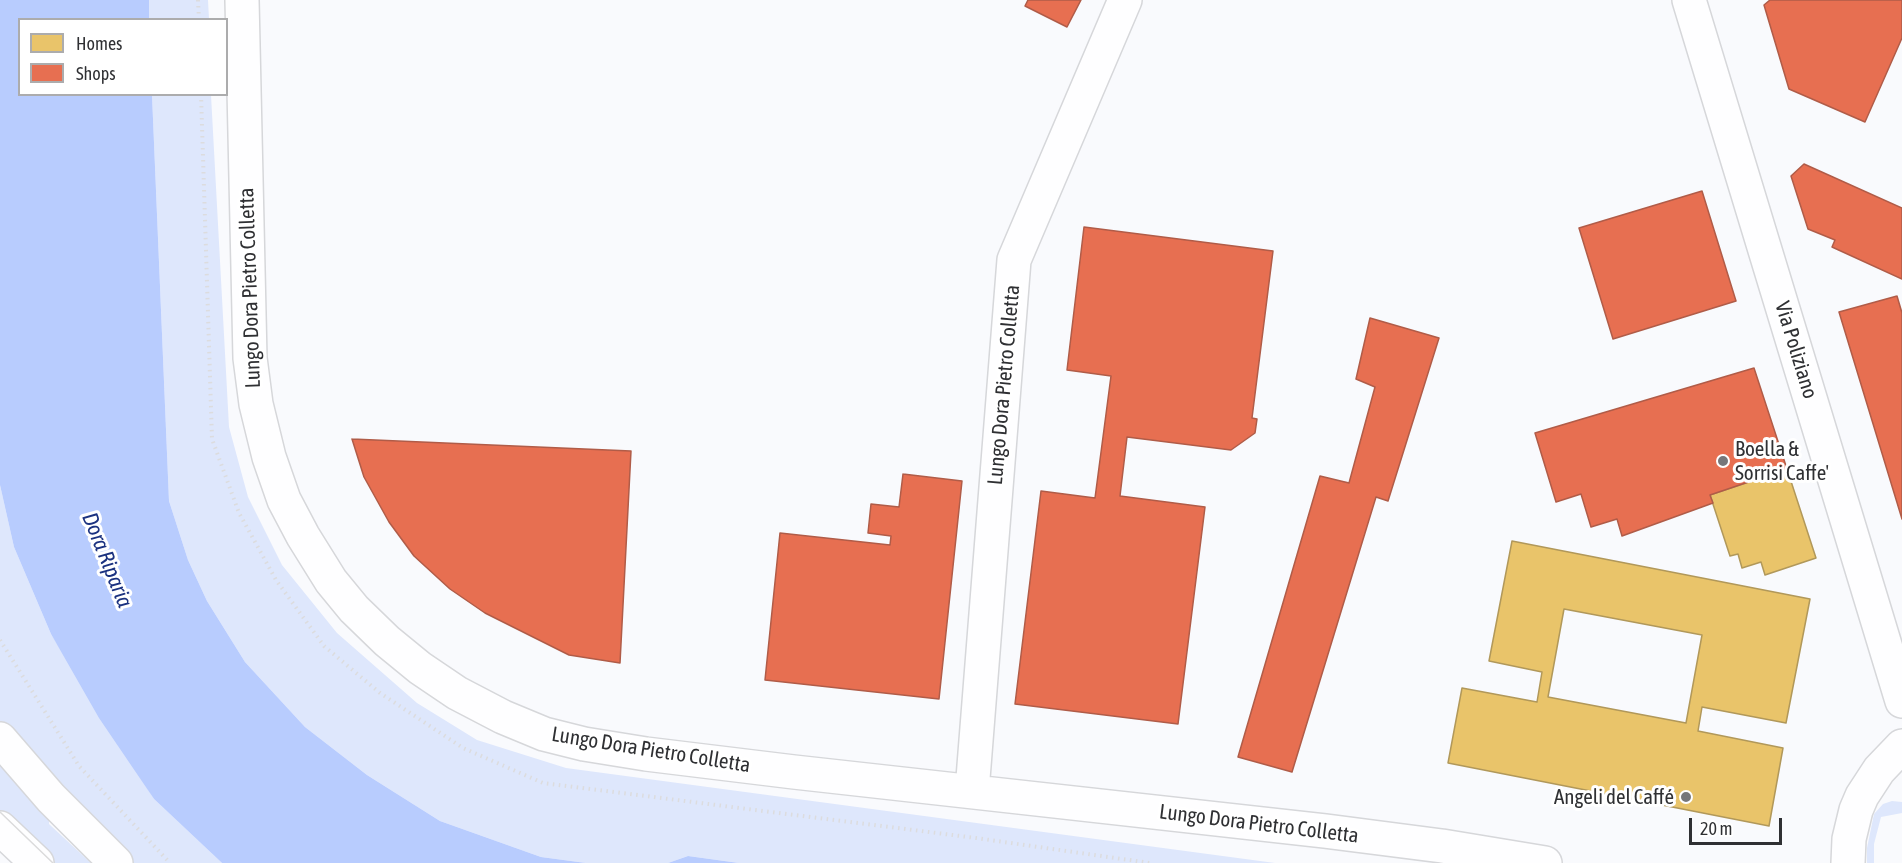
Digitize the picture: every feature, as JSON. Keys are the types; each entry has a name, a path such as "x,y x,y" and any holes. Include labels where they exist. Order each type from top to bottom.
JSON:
{"street":[{"name":"Lungo Dora Pietro Colletta","path":"242,0 250,358 256,404 269,457 284,500 331,581 354,609 387,641 448,687 502,717 544,734 584,744 646,754 1360,836 1442,846 1545,863"},
{"name":"Lungo Dora Pietro Colletta","path":"972,791 1014,260 1125,0"},
{"name":"Via Poliziano","path":"1689,0 1902,701"},
{"path":"0,739 51,798 116,863"},
{"path":"1848,863 1849,839 1862,796 1879,770 1902,746"},
{"path":"0,828 38,863"}],"path":[{"path":"198,0 199,18"},
{"path":"201,96 212,439 239,513 276,580 324,646 380,693 463,748 543,783 976,838 1150,863"},
{"path":"0,640 79,766 170,863"}],"shaded area":[{"path":"149,0 208,0 209,18 149,18"},
{"path":"152,96 211,96 229,427 248,497 282,565 337,633 417,703 477,740 566,768 1275,863 739,863 688,856 668,863 586,863 541,857 440,821 367,775 305,727 245,662 207,601 188,560 169,501"},
{"path":"0,485 14,547 51,634 154,799 222,863 121,863 50,798 49,824 91,863 53,863 0,812"},
{"path":"1892,801 1902,802 1902,813 1881,817 1874,844 1874,863 1867,863 1867,848 1874,814 1883,804"}],"water":[{"name":"Dora Riparia","path":"0,0 149,0 149,18 18,18 18,96 152,96 169,501 188,560 207,601 245,662 305,727 367,775 440,821 541,857 586,863 222,863 154,799 99,718 51,634 14,547 0,485"},
{"path":"688,856 739,863 668,863"}],"building: Homes":[{"path":"1787,469 1816,558 1765,575 1761,562 1742,568 1738,554 1730,556 1710,495"},
{"path":"1512,541 1810,599 1786,723 1702,707 1698,731 1783,748 1769,826 1448,763 1462,688 1537,702 1542,672 1489,661","holes":["1564,609 1702,635 1686,723 1548,697"]}],"building: Shops":[{"path":"1028,0 1081,0 1067,27 1025,6"},
{"path":"1770,0 1902,0 1902,38 1865,122 1789,89 1764,5"},
{"path":"1804,164 1902,208 1902,279 1832,247 1835,240 1808,229 1791,176"},
{"path":"1702,191 1736,301 1613,339 1579,228"},
{"path":"1084,227 1273,251 1252,418 1257,419 1255,433 1231,450 1127,437 1120,496 1205,507 1178,724 1015,704 1041,491 1095,498 1111,376 1067,370"},
{"path":"1897,296 1902,313 1902,519 1839,312"},
{"path":"1370,318 1439,338 1388,501 1376,497 1292,772 1238,757 1320,476 1349,483 1375,387 1356,379"},
{"path":"1754,368 1787,469 1710,495 1713,503 1622,536 1617,519 1591,527 1581,494 1556,502 1535,433"},
{"path":"352,439 631,451 620,663 569,655 485,613 450,589 414,556 389,522 364,477"},
{"path":"903,474 962,481 939,699 765,680 780,533 890,545 891,536 868,533 871,504 899,507"}],"tram line":[{"path":"0,812 53,863"}],"place":[{"name":"Boella & Sorrisi Caffe'","path":"1723,461"},
{"name":"Angeli del Caffé","path":"1686,797"}]}
